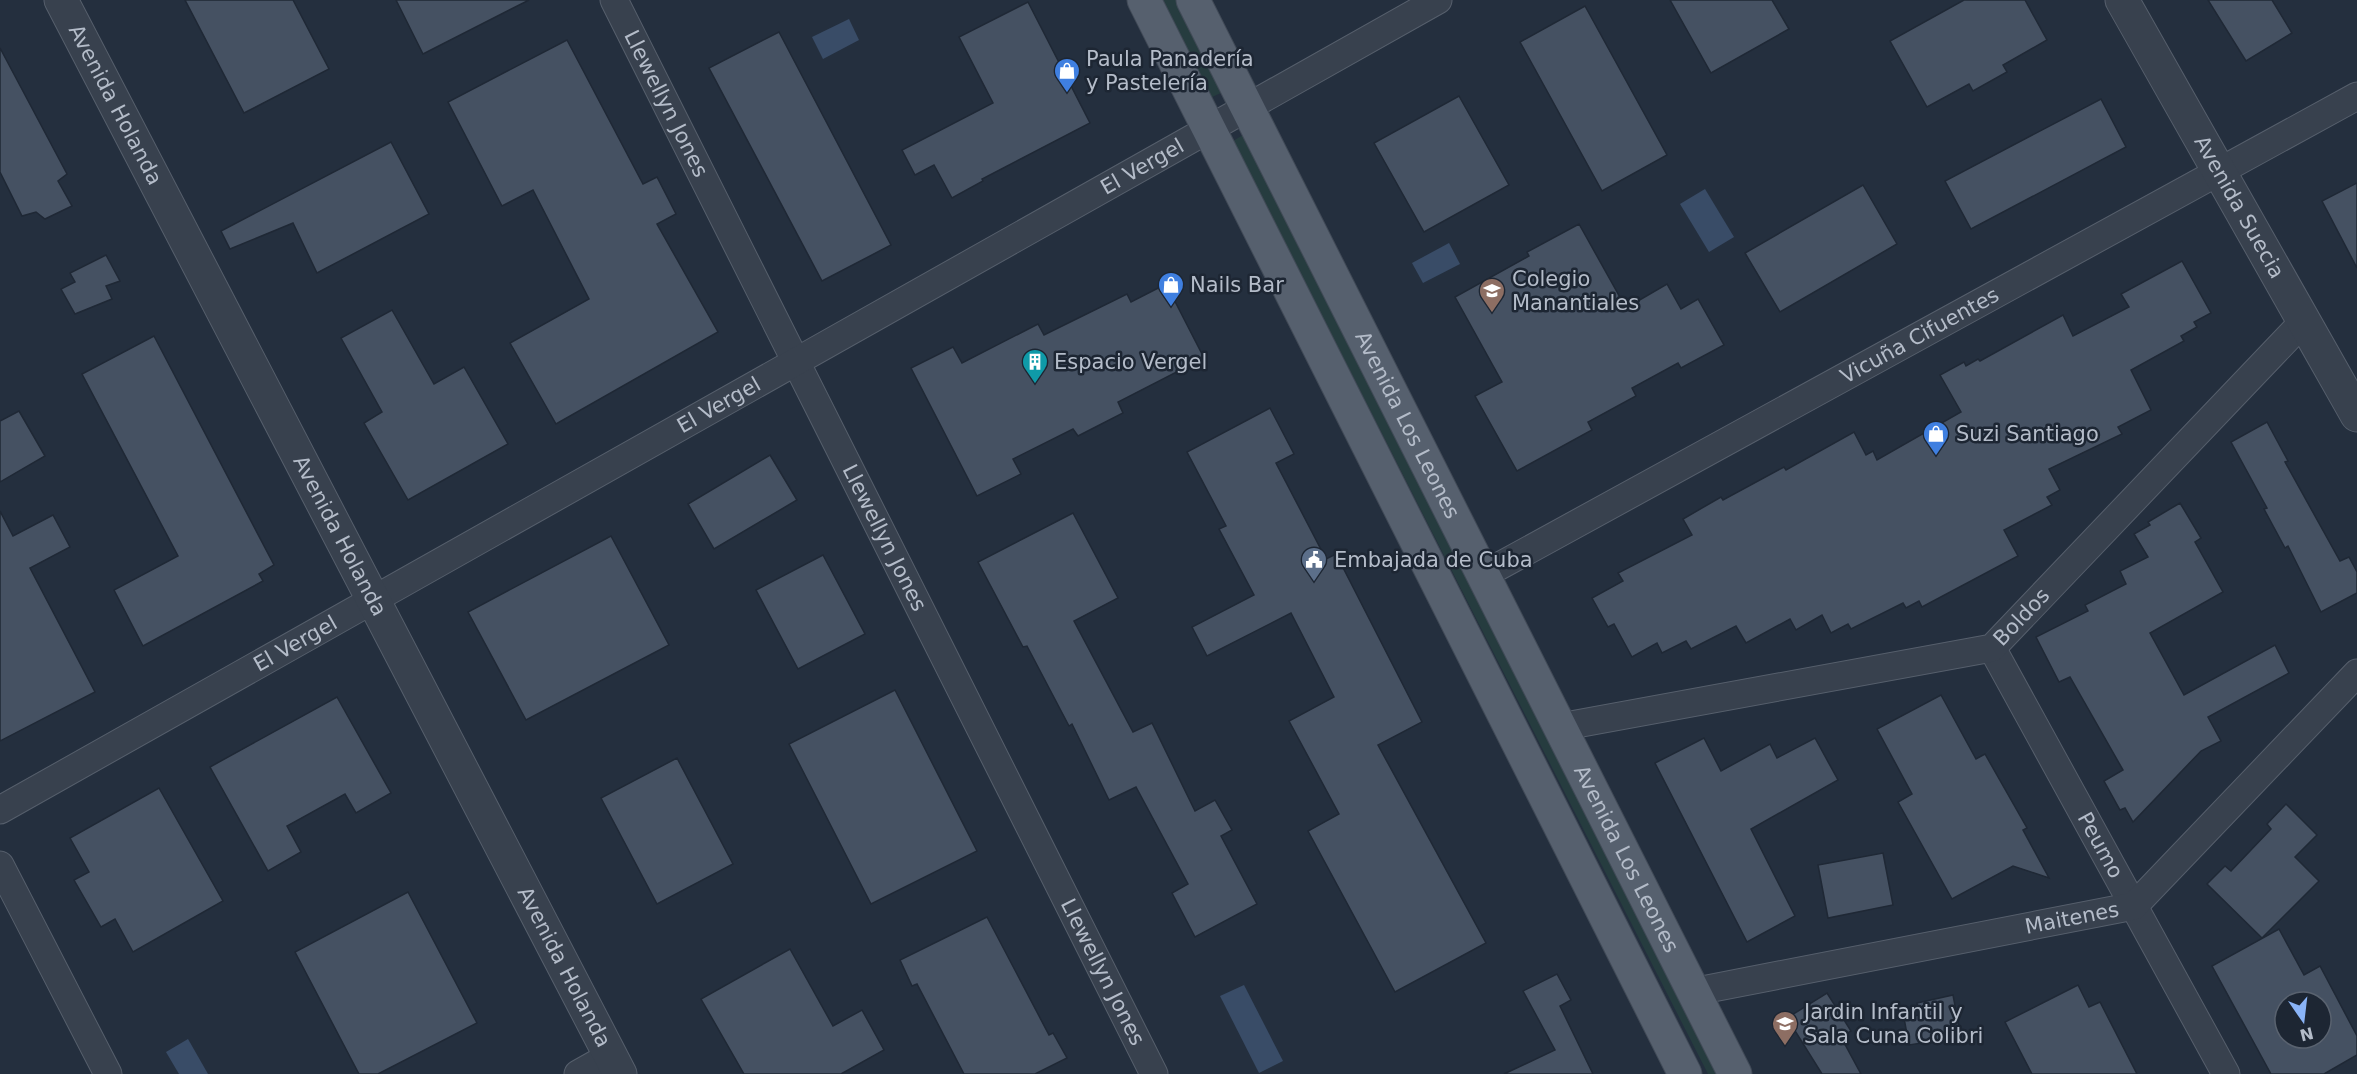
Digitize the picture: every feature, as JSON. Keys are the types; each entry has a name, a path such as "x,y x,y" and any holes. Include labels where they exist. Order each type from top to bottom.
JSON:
{"main road":[{"path":"1144,0 1685,1074"},
{"name":"Avenida Los Leones","path":"1193,0 1735,1074"}],"street":[{"name":"Avenida Holanda","path":"61,0 615,1065"},
{"name":"Llewellyn Jones","path":"614,0 1154,1074"},
{"name":"El Vergel","path":"0,810 1438,0"},
{"name":"Avenida Suecia","path":"2122,0 2357,415"},
{"name":"Vicuña Cifuentes","path":"1483,575 2357,96"},
{"name":"Boldos","path":"1560,728 1992,648 2304,321"},
{"name":"Peumo","path":"1992,648 2226,1074"},
{"name":"Maitenes","path":"1692,992 2134,906 2357,673"},
{"path":"0,865 108,1074"},
{"path":"578,1074 615,1065"}],"green space":[{"path":"1163,0 1177,0 1223,92 1212,97"},
{"path":"1243,135 1720,1074 1708,1074 1233,141"}],"water":[{"path":"849,19 859,40 823,59 812,37"},
{"path":"1705,189 1734,237 1709,252 1680,204"},
{"path":"1449,243 1460,264 1423,283 1412,263"},
{"path":"1244,985 1283,1061 1259,1073 1220,996"},
{"path":"188,1039 208,1074 179,1074 166,1052"}],"building":[{"path":"185,0 293,0 329,69 244,113"},
{"path":"396,0 529,0 423,54"},
{"path":"1670,0 1772,0 1789,29 1711,73"},
{"path":"1964,0 2025,0 2047,40 2003,65 2007,72 1973,91 1969,84 1927,107 1890,41"},
{"path":"2208,0 2272,0 2292,33 2246,61"},
{"path":"1028,2 1090,123 982,179 983,181 952,198 934,165 915,175 902,150 993,103 959,37"},
{"path":"1585,6 1667,155 1602,191 1520,42"},
{"path":"779,32 891,245 822,281 709,68"},
{"path":"567,40 643,184 657,177 676,214 657,224 718,332 556,424 510,343 589,299 533,190 502,206 448,102"},
{"path":"0,48 67,174 58,181 72,206 45,219 36,212 22,216 0,172"},
{"path":"1459,96 1509,185 1424,232 1374,143"},
{"path":"2101,99 2126,147 1971,229 1945,181"},
{"path":"391,142 429,214 317,273 293,223 230,249 221,231"},
{"path":"2357,183 2357,268 2322,201"},
{"path":"1863,185 1897,244 1780,312 1745,253"},
{"path":"1579,224 1626,308 1667,284 1681,309 1698,299 1724,345 1681,368 1678,363 1632,388 1636,396 1588,422 1592,430 1517,471 1475,396 1502,382 1455,297 1529,256 1527,252"},
{"path":"106,255 120,281 106,286 112,299 75,314 61,289 75,282 70,273"},
{"path":"2182,261 2211,313 2194,322 2197,327 2181,336 2184,341 2131,370 2151,410 2118,427 2122,434 2049,469 2060,490 2047,497 2052,505 2004,530 2018,556 1922,607 1919,601 1906,608 1903,603 1851,629 1848,624 1831,633 1822,615 1796,630 1790,619 1746,643 1736,626 1691,649 1686,641 1662,653 1657,643 1632,657 1614,624 1608,627 1592,598 1623,581 1618,573 1692,535 1683,519 1721,497 1723,500 1784,467 1786,470 1854,432 1866,455 1873,451 1877,460 1961,412 1940,375 1964,362 1966,366 1978,359 1980,361 2063,315 2073,336 2129,307 2121,294"},
{"name":"Espacio Vergel","path":"1166,284 1204,358 1118,402 1123,413 1078,436 1073,429 1013,459 1021,474 977,496 911,368 953,347 962,363 1038,324 1044,335 1127,294 1131,302"},
{"path":"392,310 434,384 464,367 508,444 408,500 364,423 382,412 341,338"},
{"path":"154,336 274,565 259,574 263,581 143,646 114,590 178,556 82,374"},
{"path":"1270,408 1294,454 1276,463 1326,559 1336,554 1422,722 1378,745 1486,943 1395,992 1308,831 1339,814 1289,721 1334,697 1291,613 1207,656 1192,627 1254,595 1219,529 1226,526 1187,452"},
{"path":"19,411 45,456 0,482 0,421"},
{"path":"2267,422 2288,461 2285,462 2340,561 2349,557 2357,572 2357,593 2321,612 2288,546 2285,548 2264,509 2267,508 2231,442"},
{"path":"770,455 797,500 714,549 688,504"},
{"path":"2180,503 2201,538 2195,542 2223,592 2150,633 2184,695 2275,645 2289,673 2208,717 2221,741 2201,751 2133,822 2125,808 2120,810 2104,781 2123,770 2070,677 2059,682 2036,637 2088,611 2085,605 2126,584 2120,571 2148,557 2134,534 2150,525 2148,522"},
{"path":"0,511 13,536 53,515 70,547 30,568 95,692 0,741"},
{"path":"1073,513 1118,598 1074,621 1133,732 1152,723 1195,811 1215,800 1232,830 1221,836 1257,904 1195,937 1172,893 1188,884 1136,787 1109,800 1072,724 1069,726 1027,646 1023,647 978,562"},
{"path":"611,536 669,645 526,720 468,612"},
{"path":"823,555 865,634 798,669 756,590"},
{"path":"895,690 977,851 871,904 789,744"},
{"path":"1941,695 1976,759 1985,754 2027,828 2023,830 2049,878 2013,866 1952,899 1898,802 1912,794 1877,729"},
{"path":"337,697 391,793 356,813 345,794 287,826 301,852 268,871 210,767"},
{"path":"1704,738 1721,771 1770,744 1777,758 1815,738 1838,780 1751,829 1795,916 1747,942 1655,763"},
{"path":"677,758 733,864 657,904 601,798"},
{"path":"159,788 223,901 133,952 115,919 101,927 74,880 89,872 70,838"},
{"path":"2286,804 2317,835 2295,857 2319,881 2262,938 2207,884 2225,866 2231,871 2271,829 2267,824"},
{"path":"1883,853 1893,905 1828,918 1818,865"},
{"path":"408,892 477,1023 378,1074 359,1074 295,952"},
{"path":"987,917 1049,1035 1053,1033 1067,1058 1035,1074 964,1074 917,984 912,986 900,960"},
{"path":"2279,929 2304,975 2320,966 2333,990 2273,990 2273,1050 2333,1050 2333,991 2357,1036 2357,1055 2324,1074 2271,1074 2212,966"},
{"path":"790,949 833,1026 862,1010 884,1050 841,1074 744,1074 701,999"},
{"path":"1557,974 1571,1000 1560,1006 1593,1074 1504,1074 1555,1050 1523,991"},
{"path":"2078,985 2089,1007 2100,1002 2137,1074 2032,1074 2005,1022"},
{"path":"1827,993 1851,1031 1841,1037 1861,1074 1822,1074 1787,1018"},
{"path":"1953,995 1961,1037 1909,1045 1904,1018 1919,1015 1917,1003"}],"place":[{"name":"Paula Panadería y Pastelería","path":"1067,94"},
{"name":"Nails Bar","path":"1171,308"},
{"name":"Colegio Manantiales","path":"1492,314"},
{"name":"Espacio Vergel","path":"1035,385"},
{"name":"Suzi Santiago","path":"1936,457"},
{"name":"Embajada de Cuba","path":"1314,583"},
{"name":"Jardin Infantil y Sala Cuna Colibri","path":"1785,1047"}]}
